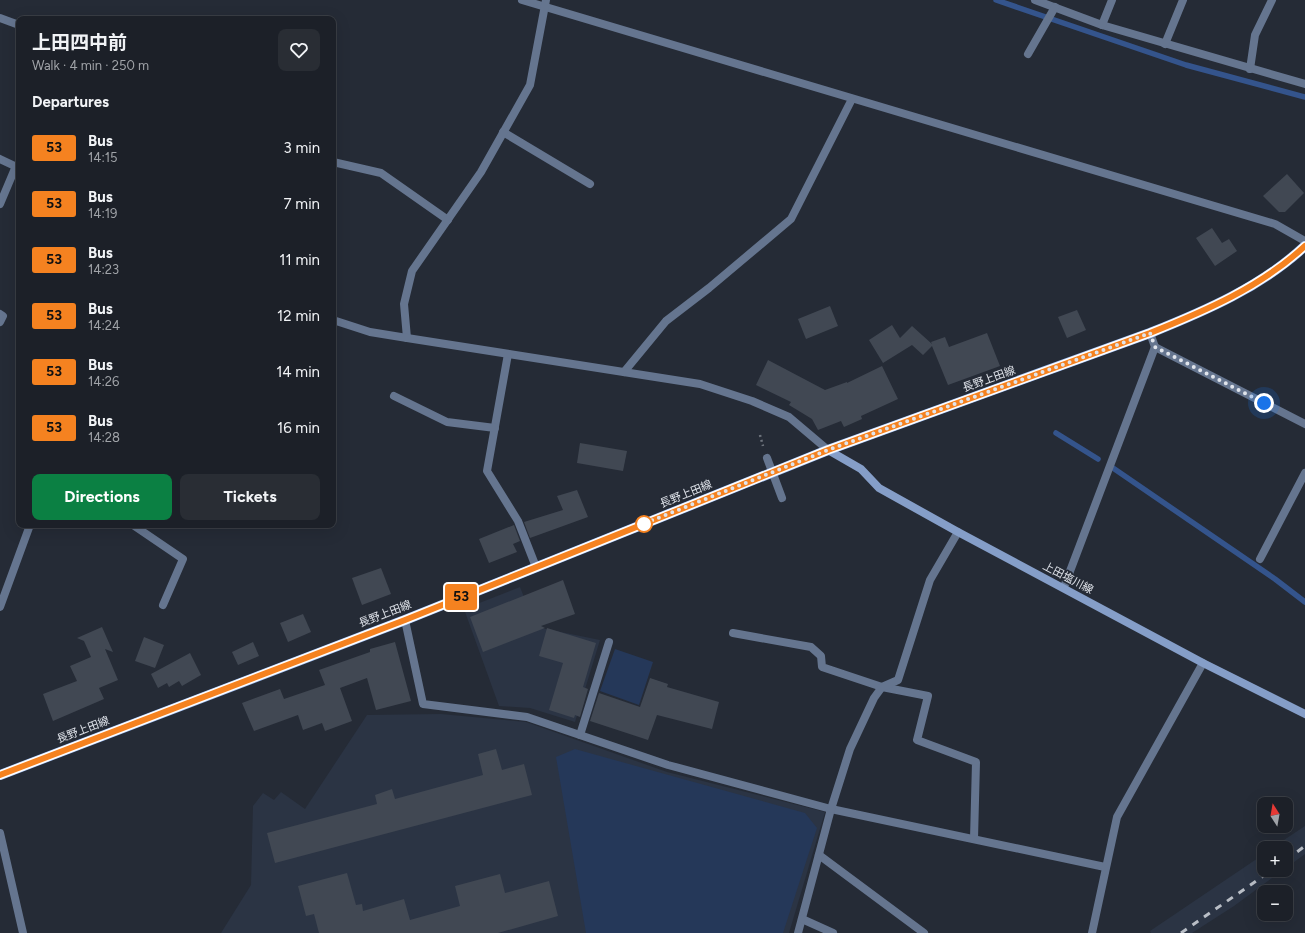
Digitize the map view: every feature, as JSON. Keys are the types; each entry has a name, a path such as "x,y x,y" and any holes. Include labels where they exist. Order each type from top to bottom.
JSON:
{"main road":[{"name":"長野上田線","path":"0,775 405,620 828,450 1150,333 1193,315 1257,283 1292,258 1305,246"},
{"name":"上田塩川線","path":"828,450 861,469 880,488 958,532 1064,587 1203,663 1304,711"}],"street":[{"path":"522,0 546,3 852,99 1275,224 1305,241"},
{"path":"1035,0 1102,25 1250,70 1305,84"},
{"path":"1102,25 1112,0"},
{"path":"1165,44 1183,0"},
{"path":"1250,70 1255,36 1272,0"},
{"path":"407,338 404,304 412,271 481,172 530,85 546,3"},
{"path":"1028,54 1055,7"},
{"path":"0,18 16,23"},
{"path":"624,372 666,321 709,288 791,219 852,99"},
{"path":"503,132 590,184"},
{"path":"0,159 16,167"},
{"path":"336,163 381,173 448,220"},
{"path":"0,204 16,169"},
{"path":"0,314 2,316 0,322"},
{"path":"336,321 370,332 700,384 752,401 789,417 828,450"},
{"path":"1064,587 1155,347 1150,333"},
{"path":"1155,347 1305,424"},
{"path":"508,354 487,471 518,521 536,567"},
{"path":"394,396 447,422 495,428"},
{"path":"767,458 782,498"},
{"path":"1260,559 1305,473"},
{"path":"0,605 29,528"},
{"path":"137,528 183,559 163,606"},
{"path":"798,933 831,809 850,749 874,698 882,687 898,680 930,580 958,532"},
{"path":"405,620 423,704 527,716 668,765 831,809 1105,866"},
{"path":"734,632 811,647 821,656 822,667 882,687 928,696 917,740 976,762 974,839"},
{"path":"580,735 609,642"},
{"path":"1092,933 1105,866 1117,817 1203,663"},
{"path":"0,833 23,933"},
{"path":"819,855 924,933"},
{"path":"802,919 833,933"}],"shaded area":[{"path":"520,587 536,627 600,640 575,722 530,708 499,706 464,609"},
{"path":"615,649 653,662 639,705 600,691"},
{"path":"441,714 526,722 667,772 825,812 789,933 221,933 251,885 253,806 263,793 274,800 281,792 305,809 367,715"},
{"path":"575,749 805,813 817,828 783,933 586,933 556,757"},
{"path":"1305,826 1305,854 1293,863 1293,841 1282,841"},
{"path":"1257,859 1257,877 1273,877 1263,885 1257,885 1257,889 1192,933 1151,933 1150,931"}],"building":[{"path":"1287,174 1304,193 1285,212 1279,212 1263,196"},
{"path":"1212,228 1222,243 1229,239 1237,251 1215,266 1196,238"},
{"path":"830,306 838,326 806,339 798,319"},
{"path":"1077,310 1086,330 1067,338 1058,317"},
{"path":"892,325 900,338 912,326 932,344 931,342 945,337 949,347 987,333 1000,366 948,385 932,346 923,355 912,345 883,363 869,340"},
{"path":"768,360 825,390 847,383 882,366 898,399 861,416 862,419 844,427 841,421 818,430 812,419 789,405 791,402 756,385"},
{"path":"580,443 627,451 623,471 577,463"},
{"path":"577,490 588,517 530,538 524,522 563,510 557,496"},
{"path":"514,525 520,541 513,544 517,552 489,563 479,539"},
{"path":"381,568 391,594 362,605 352,578"},
{"path":"563,580 575,614 541,626 545,628 483,652 470,617"},
{"path":"303,614 311,632 288,642 280,623"},
{"path":"102,627 113,652 105,649 118,680 99,688 104,699 53,721 43,694 77,681 70,666 91,657 84,641 77,638"},
{"path":"547,628 596,643 583,687 588,689 580,717 575,715 574,718 549,710 563,663 539,656"},
{"path":"144,637 164,645 155,668 135,661"},
{"path":"253,642 259,656 238,665 232,652"},
{"path":"395,642 411,701 376,710 367,678 340,688 352,721 325,731 322,723 303,730 298,715 254,731 242,703 280,689 284,699 325,685 319,670 370,652 370,649"},
{"path":"190,653 201,675 182,686 179,681 169,687 167,683 158,688 151,674"},
{"path":"650,678 668,684 667,687 719,702 712,729 657,715 648,740 590,721 599,693 640,707"},
{"path":"496,749 502,770 524,764 532,795 275,863 267,833 377,804 375,795 392,789 395,799 483,775 478,754"},
{"path":"347,873 356,905 362,904 363,911 404,899 410,920 460,906 455,886 500,874 505,893 549,881 558,916 498,933 319,933 314,914 306,916 298,886"}],"waterway":[{"path":"996,0 1186,65 1305,97"},
{"path":"1056,433 1098,459"},
{"path":"1113,468 1275,579 1305,602"}],"railway":[{"path":"1293,855 1305,846"},
{"path":"1181,933 1262,877"}],"bus line":[{"name":"53","path":"0,775 405,620 828,450 1150,333 1193,315 1257,283 1292,258 1305,246"}],"route":[{"path":"644,524 638,526 828,450 1150,333 1155,347 1264,403"}]}
